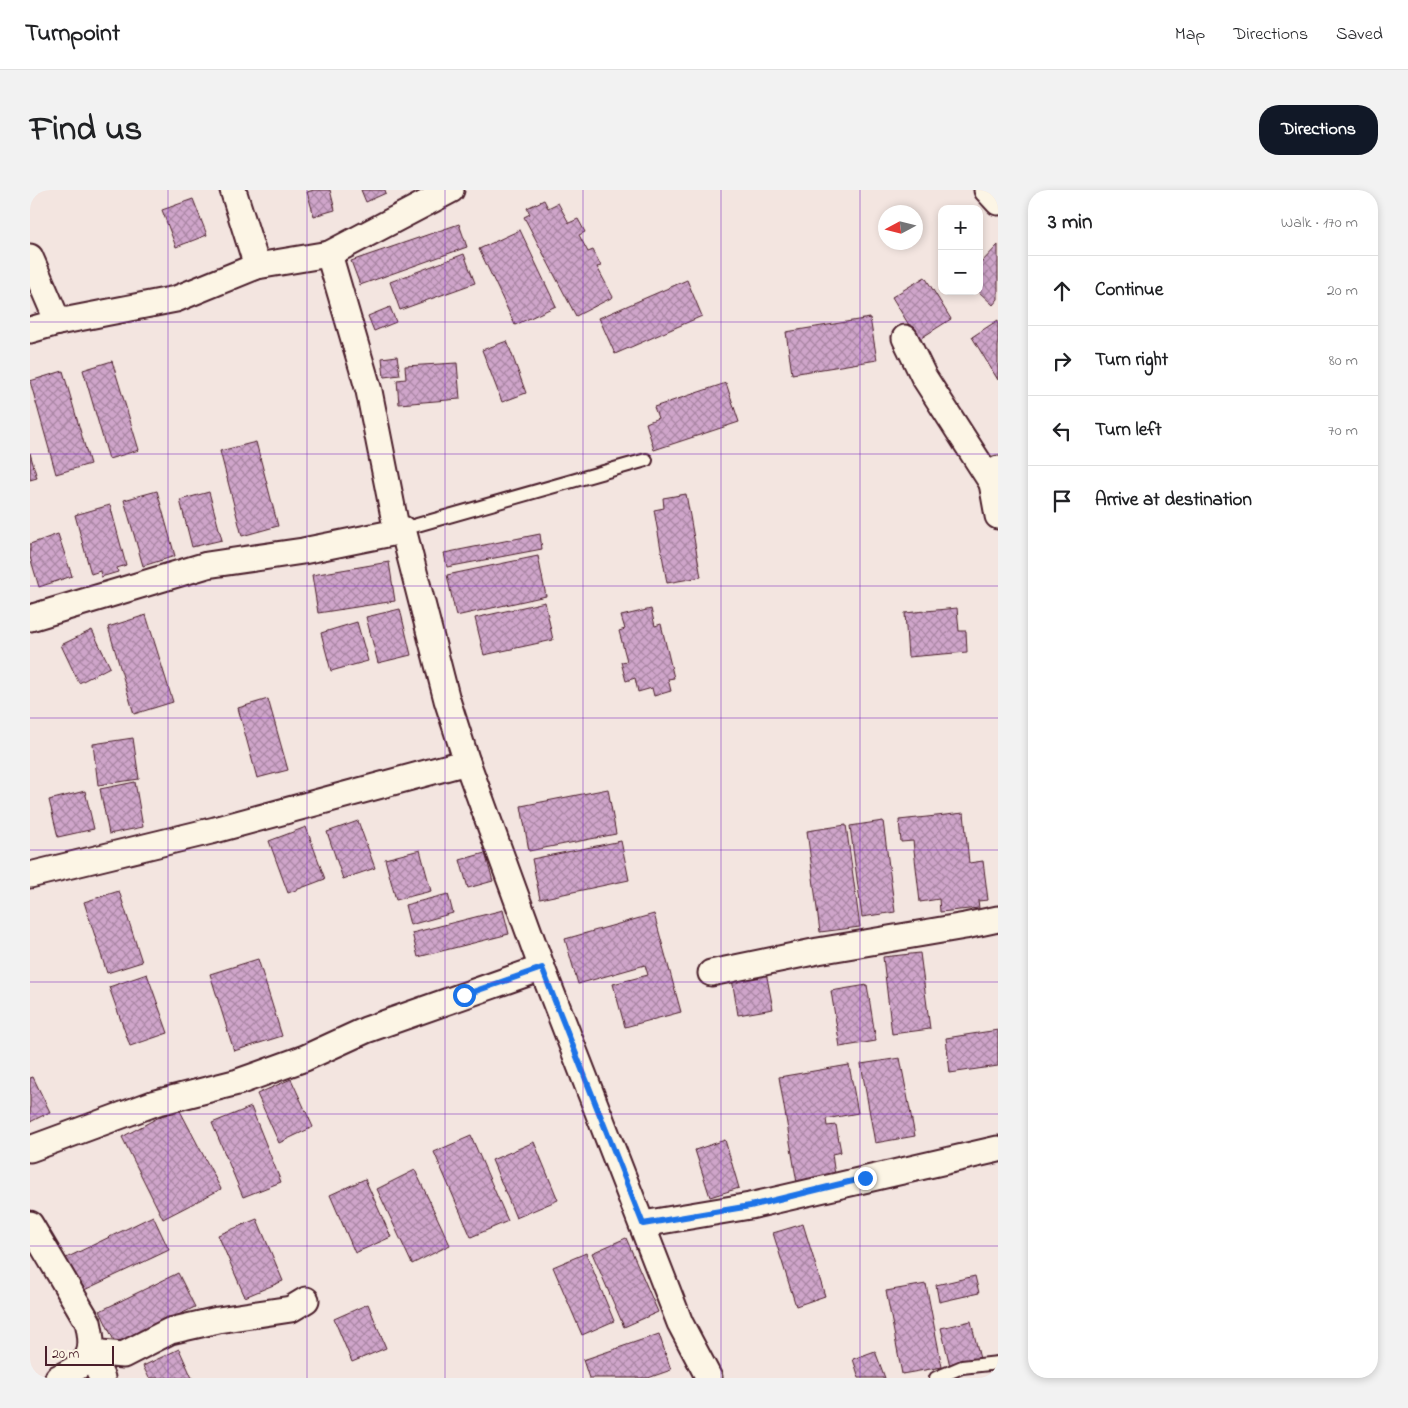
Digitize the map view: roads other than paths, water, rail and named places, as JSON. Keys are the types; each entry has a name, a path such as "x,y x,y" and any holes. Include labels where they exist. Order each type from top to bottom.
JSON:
{"street":[{"path":"233,190 257,266"},
{"path":"30,330 58,322 176,299 257,266 328,254 451,190"},
{"path":"987,190 998,202"},
{"path":"328,254 369,392 400,531 466,762 542,968 680,1323 709,1378"},
{"path":"30,257 58,322"},
{"path":"905,338 924,376 995,476 998,516"},
{"path":"30,618 207,565 303,551 400,531"},
{"path":"30,875 215,830 466,762"},
{"path":"711,973 818,951 998,919"},
{"path":"30,1149 155,1103 238,1082 305,1058 366,1030 542,968"},
{"path":"643,1224 750,1206 998,1149"},
{"path":"30,1224 88,1322 92,1340 90,1352 79,1367 58,1378"},
{"path":"90,1352 122,1355 170,1331 218,1320 292,1309 306,1300"},
{"path":"90,1352 102,1378"}],"lane":[{"path":"400,531 646,460"},
{"path":"936,1378 962,1367 998,1363"}]}
